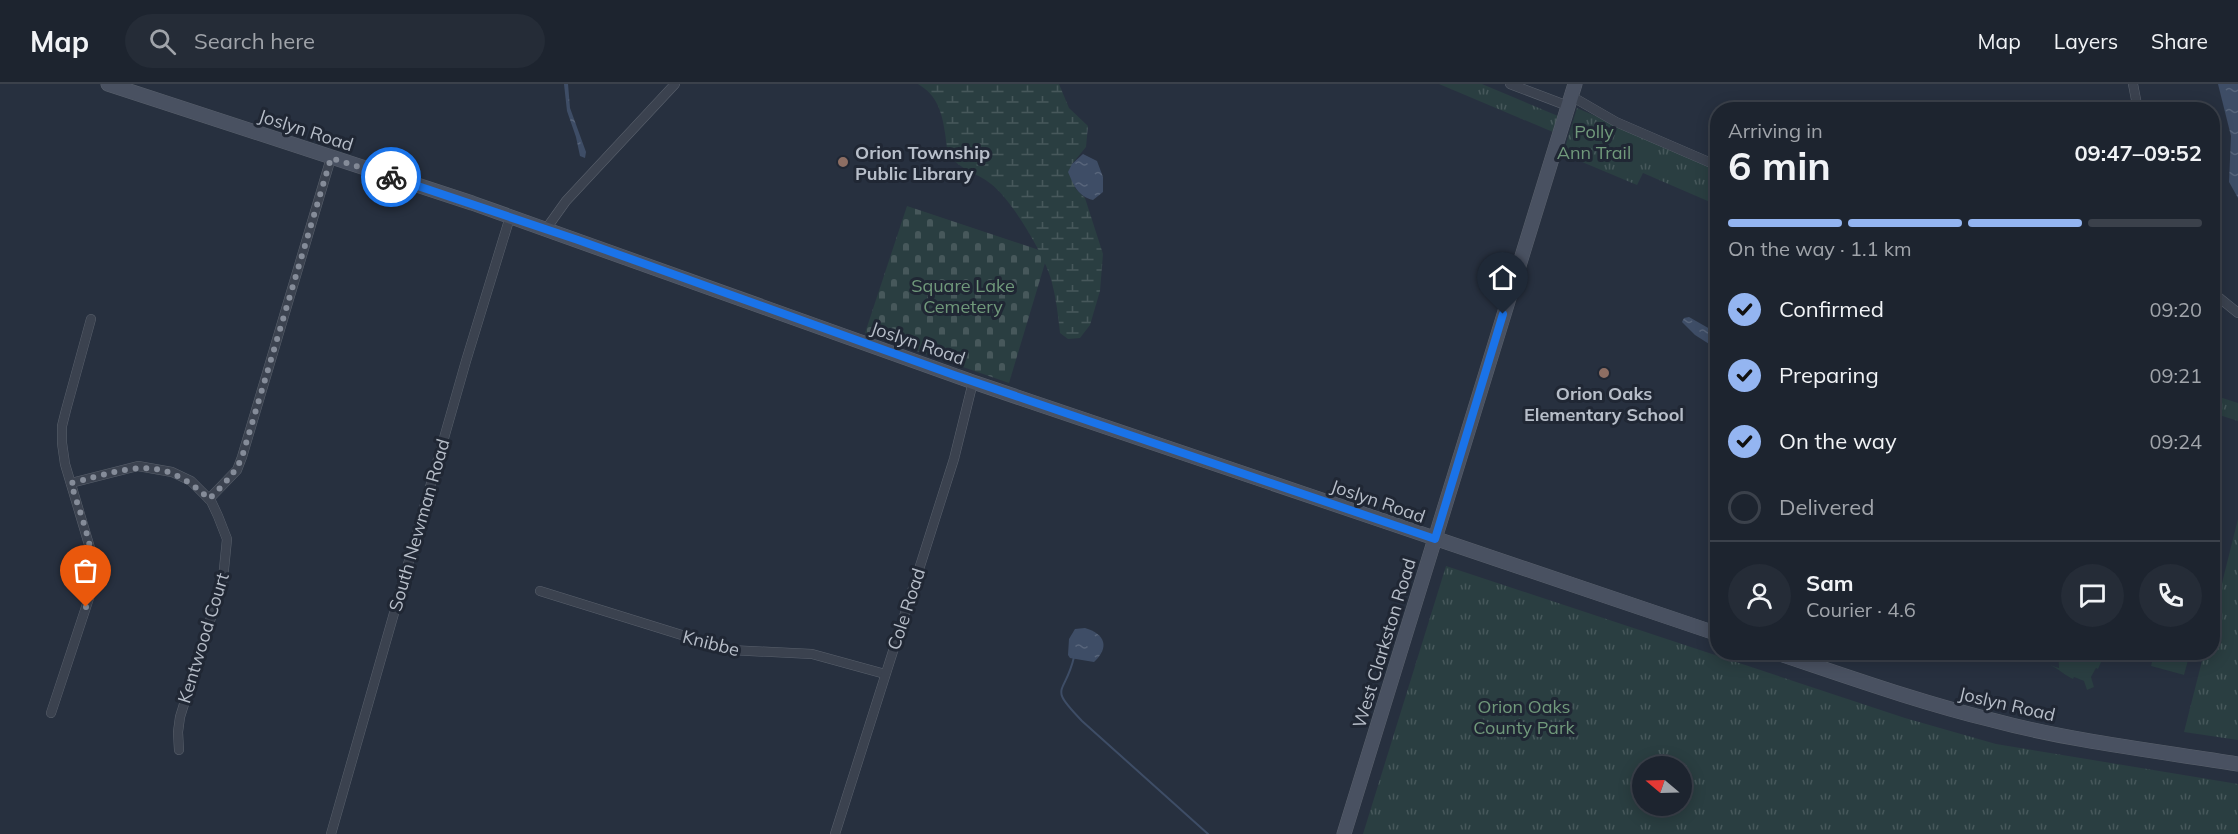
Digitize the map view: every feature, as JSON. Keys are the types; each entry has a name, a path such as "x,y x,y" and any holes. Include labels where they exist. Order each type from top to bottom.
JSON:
{"street":[{"name":"Joslyn Road","path":"108,84 546,229 973,382 1710,631"},
{"path":"546,229 566,201 675,84"},
{"path":"1510,84 1571,96 1616,122 1710,163"},
{"path":"2133,84 2136,102"},
{"name":"West Clarkston Road","path":"1344,834 1571,96"},
{"path":"209,499 237,470 242,457 331,158"},
{"name":"South Newman Road","path":"331,834 466,361 510,217"},
{"path":"2220,299 2238,314"},
{"path":"51,713 93,586 90,548 65,464 62,426 91,319"},
{"name":"Cole Road","path":"836,834 954,459 973,382"},
{"name":"Kentwood Court","path":"71,483 138,466 172,472 190,481 209,499 227,538 223,579 180,717 179,750"},
{"name":"Knibbe","path":"540,591 730,650 813,654 885,674"},
{"name":"Joslyn Road","path":"1798,660 1877,687 1992,721 2073,737 2238,764"}],"green space":[{"path":"918,84 1059,84 1069,108 1088,126 1086,147 1072,164 1075,188 1085,198 1103,254 1100,291 1090,325 1080,338 1068,339 1060,333 1051,279 1034,242 1017,214 999,192 986,180 961,166 951,157 947,149 938,105 930,93"},
{"name":"Polly Ann Trail","path":"1439,84 1482,84 1558,116 1553,132"},
{"name":"Polly Ann Trail","path":"1577,108 1710,166 1710,202 1643,173 1637,185 1563,154"},
{"name":"Square Lake Cemetery","path":"907,206 1048,253 1009,383 865,333"},
{"path":"2220,397 2238,403 2238,421 2220,415"},
{"path":"2238,519 2238,740 2184,732 2202,660 2220,660 2220,591"},
{"name":"Orion Oaks County Park","path":"1446,566 1710,653 1710,660 1730,660 1905,718 1996,744 2238,784 2238,834 1363,834"},
{"path":"2058,660 2102,660 2091,677 2094,687 2087,690 2084,681 2074,677 2073,679 2050,665 2059,668"},
{"path":"2152,660 2188,660 2184,675 2151,666"}],"water":[{"path":"564,84 568,84 570,108 586,152 585,158 580,156 567,111"},
{"path":"2218,84 2238,84 2238,198 2229,182 2231,136"},
{"path":"1083,154 1097,161 1103,177 1103,192 1093,200 1080,193 1068,172 1072,164"},
{"path":"1689,317 1710,329 1710,345 1695,335 1682,322 1684,318"},
{"path":"1085,628 1101,637 1103,642 1102,651 1094,662 1070,658 1068,655 1069,639 1075,629"}],"waterway":[{"path":"1074,657 1062,690 1062,695 1071,710 1208,834"}],"way so far":[{"path":"86,607 93,586 93,569 90,548 71,483 138,466 172,472 190,481 209,499 237,470 242,457 331,158 391,177"}],"place":[{"name":"Orion Township Public Library","path":"843,162"},
{"name":"Orion Oaks Elementary School","path":"1604,373"}],"route":[{"path":"391,177 578,240 954,375 1435,539 1503,314"}]}
